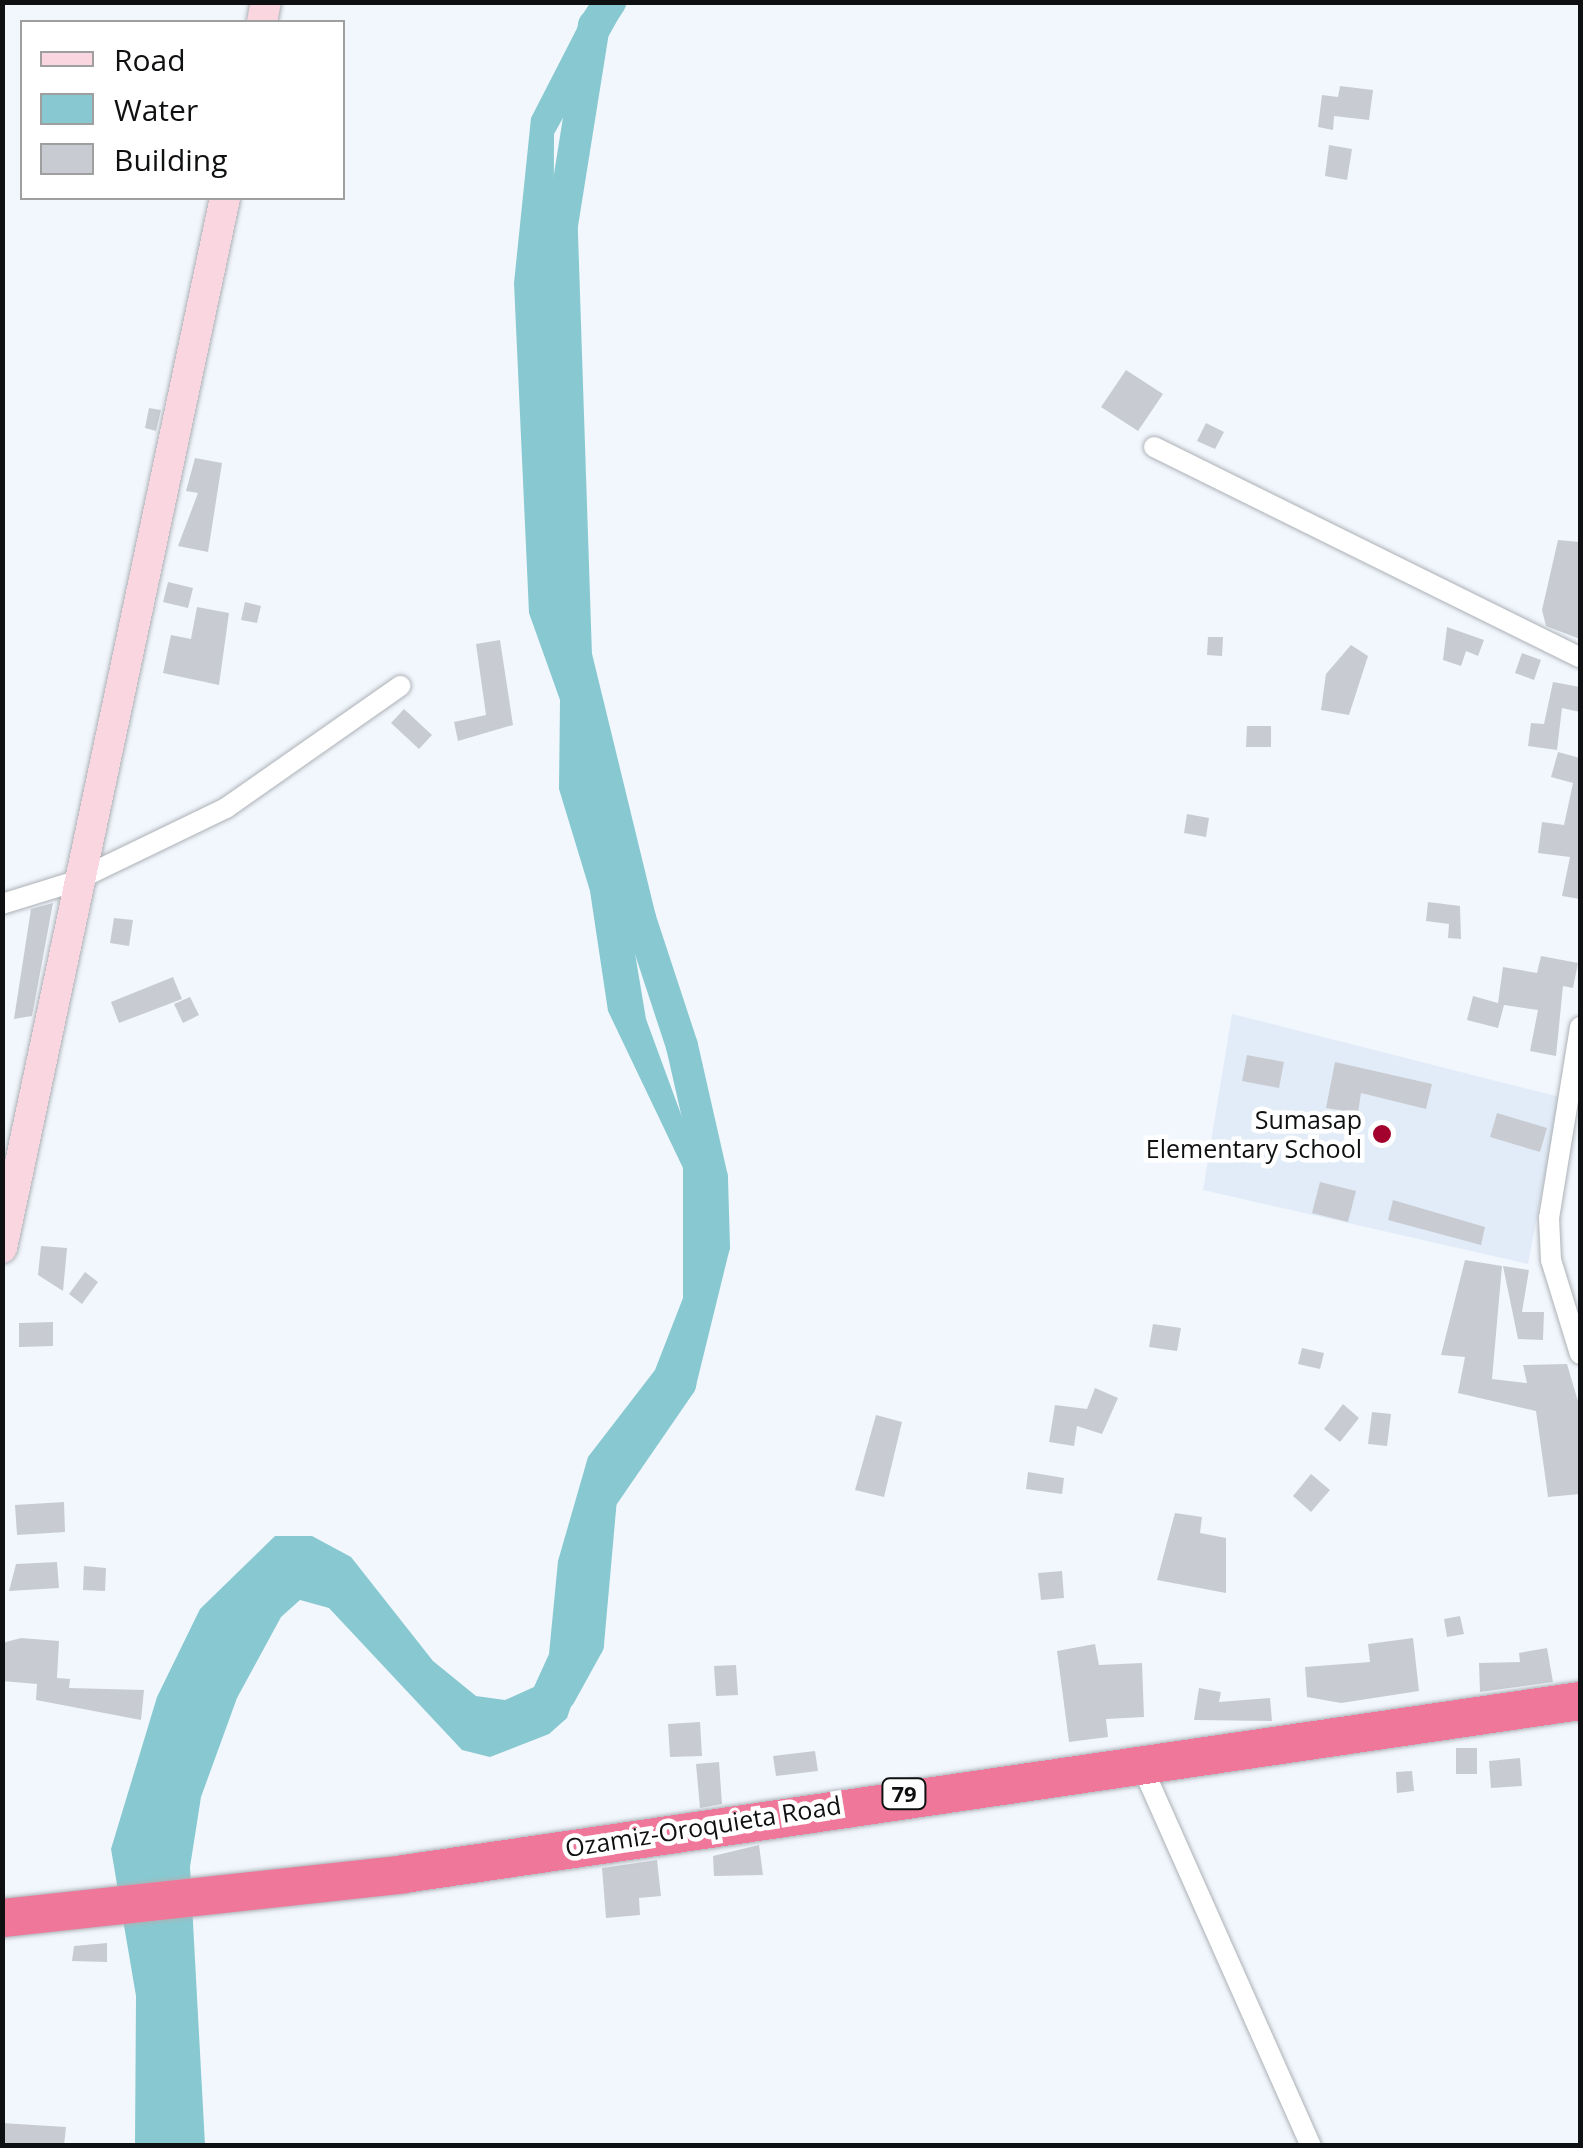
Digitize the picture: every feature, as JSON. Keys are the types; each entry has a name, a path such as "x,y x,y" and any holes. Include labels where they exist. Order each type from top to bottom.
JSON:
{"highway":[{"name":"Ozamiz-Oroquieta Road","path":"2,1918 229,1897 1580,1701"}],"street":[{"path":"2,1248 74,882 225,200"},
{"path":"1154,447 1580,658"},
{"path":"2,904 74,882 300,764 400,686"},
{"path":"1580,1028 1549,1218 1550,1260 1580,1354"},
{"path":"1140,1762 1311,2146"}],"shaded area":[{"name":"Sumasap Elementary School","path":"1232,1014 1560,1097 1528,1264 1203,1190"}],"water":[{"path":"590,3 627,3 554,134 553,399 565,580 581,712 618,852 646,1019 704,1177 701,1298 674,1374 595,1490 580,1680 567,1718 549,1734 490,1757 462,1750 329,1608 300,1600 281,1617 237,1698 201,1797 190,1867 205,2145 135,2145 136,1996 111,1849 157,1697 200,1609 275,1536 312,1536 351,1557 433,1661 476,1696 505,1700 534,1687 549,1654 558,1561 588,1457 655,1370 683,1298 683,1168 608,1011 590,891 559,789 560,700 529,613 514,283 531,118"}],"building":[{"path":"1340,86 1373,90 1369,120 1334,116 1333,130 1318,127 1322,95 1338,97"},
{"path":"1329,145 1352,149 1347,180 1325,176"},
{"path":"1126,370 1163,394 1138,431 1101,407"},
{"path":"149,408 161,410 156,431 145,428"},
{"path":"1206,423 1224,432 1215,449 1197,441"},
{"path":"195,458 222,463 208,552 178,546 198,493 186,491"},
{"path":"1558,540 1580,542 1580,639 1546,626 1542,610"},
{"path":"168,582 193,588 188,608 163,602"},
{"path":"245,602 261,606 257,623 241,620"},
{"path":"197,607 229,613 219,685 163,673 171,635 191,639"},
{"path":"1447,627 1484,640 1478,656 1466,651 1461,666 1443,660"},
{"path":"1208,637 1223,637 1222,656 1207,655"},
{"path":"500,640 513,725 458,741 454,722 486,715 476,644"},
{"path":"1351,645 1368,656 1349,715 1321,710 1326,674"},
{"path":"1522,653 1541,660 1534,680 1515,673"},
{"path":"1553,682 1580,687 1580,712 1562,708 1557,750 1528,746 1531,723 1544,724"},
{"path":"404,709 432,735 419,749 391,723"},
{"path":"1247,726 1271,726 1271,747 1246,747"},
{"path":"1558,752 1580,758 1580,899 1562,896 1570,857 1538,853 1542,822 1564,825 1573,783 1551,777"},
{"path":"1187,814 1209,818 1206,837 1184,833"},
{"path":"1428,902 1460,906 1461,939 1448,938 1449,924 1426,921"},
{"path":"53,903 32,1016 14,1019 31,909"},
{"path":"114,918 133,920 129,946 110,943"},
{"path":"1541,956 1578,963 1573,988 1563,986 1556,1056 1530,1051 1538,1010 1504,1005 1498,1028 1467,1020 1473,996 1498,1003 1503,967 1537,973"},
{"path":"173,977 182,999 119,1023 111,1002"},
{"path":"190,997 199,1015 183,1023 174,1004"},
{"path":"1247,1055 1284,1062 1279,1088 1242,1081"},
{"path":"1335,1062 1432,1084 1426,1109 1361,1093 1358,1113 1326,1108"},
{"path":"1497,1113 1547,1128 1540,1152 1490,1137"},
{"path":"1320,1182 1356,1191 1348,1222 1312,1213"},
{"path":"1393,1200 1485,1227 1481,1245 1388,1220"},
{"path":"41,1246 67,1248 63,1291 38,1275"},
{"path":"1465,1260 1502,1266 1492,1379 1527,1383 1523,1365 1567,1364 1580,1408 1580,1494 1548,1497 1536,1411 1458,1393 1465,1357 1441,1355"},
{"path":"1503,1266 1529,1270 1522,1312 1544,1312 1543,1340 1518,1339"},
{"path":"85,1272 98,1282 82,1304 69,1294"},
{"path":"53,1322 53,1346 19,1347 19,1323"},
{"path":"1153,1324 1181,1328 1177,1351 1149,1347"},
{"path":"1302,1348 1324,1353 1320,1369 1298,1364"},
{"path":"1095,1388 1118,1398 1102,1434 1077,1426 1074,1446 1049,1442 1055,1405 1087,1409"},
{"path":"1343,1404 1359,1418 1340,1442 1324,1429"},
{"path":"1372,1412 1391,1414 1387,1446 1368,1444"},
{"path":"876,1415 902,1422 884,1497 855,1490"},
{"path":"1028,1472 1064,1478 1062,1494 1026,1489"},
{"path":"1311,1474 1330,1490 1311,1512 1293,1496"},
{"path":"64,1502 65,1532 17,1535 15,1505"},
{"path":"1175,1513 1202,1517 1200,1533 1226,1538 1226,1593 1157,1580"},
{"path":"57,1562 59,1588 9,1591 16,1564"},
{"path":"84,1566 106,1568 105,1591 83,1590"},
{"path":"1062,1571 1064,1598 1041,1600 1038,1573"},
{"path":"1460,1616 1464,1634 1447,1637 1444,1619"},
{"path":"21,1638 59,1641 57,1678 70,1679 69,1688 144,1690 141,1720 36,1700 37,1684 2,1681 2,1643"},
{"path":"1413,1638 1419,1691 1341,1703 1307,1697 1305,1667 1370,1662 1368,1644"},
{"path":"1095,1644 1099,1665 1142,1663 1144,1717 1106,1719 1108,1737 1069,1742 1057,1651"},
{"path":"1547,1648 1553,1682 1480,1692 1479,1663 1520,1662 1519,1653"},
{"path":"736,1665 738,1695 716,1696 714,1666"},
{"path":"1199,1688 1221,1692 1219,1702 1270,1698 1272,1721 1194,1720"},
{"path":"700,1722 702,1756 670,1757 668,1724"},
{"path":"1456,1748 1477,1748 1477,1774 1456,1774"},
{"path":"815,1751 818,1771 776,1776 773,1756"},
{"path":"1520,1758 1522,1786 1491,1788 1489,1761"},
{"path":"719,1762 722,1804 700,1808 696,1764"},
{"path":"1412,1771 1414,1791 1397,1793 1396,1772"},
{"path":"759,1845 763,1875 714,1876 713,1856"},
{"path":"657,1860 661,1896 639,1898 640,1915 606,1918 602,1868"},
{"path":"107,1943 107,1962 72,1961 74,1946"},
{"path":"2,2123 66,2127 64,2146 2,2146"}],"waterway":[{"path":"560,1695 588,1644 601,1499 680,1384 714,1246 712,1178 682,1046 640,918 576,656 562,225 594,26 610,2"}],"place":[{"name":"Sumasap Elementary School","path":"1382,1134"}]}
